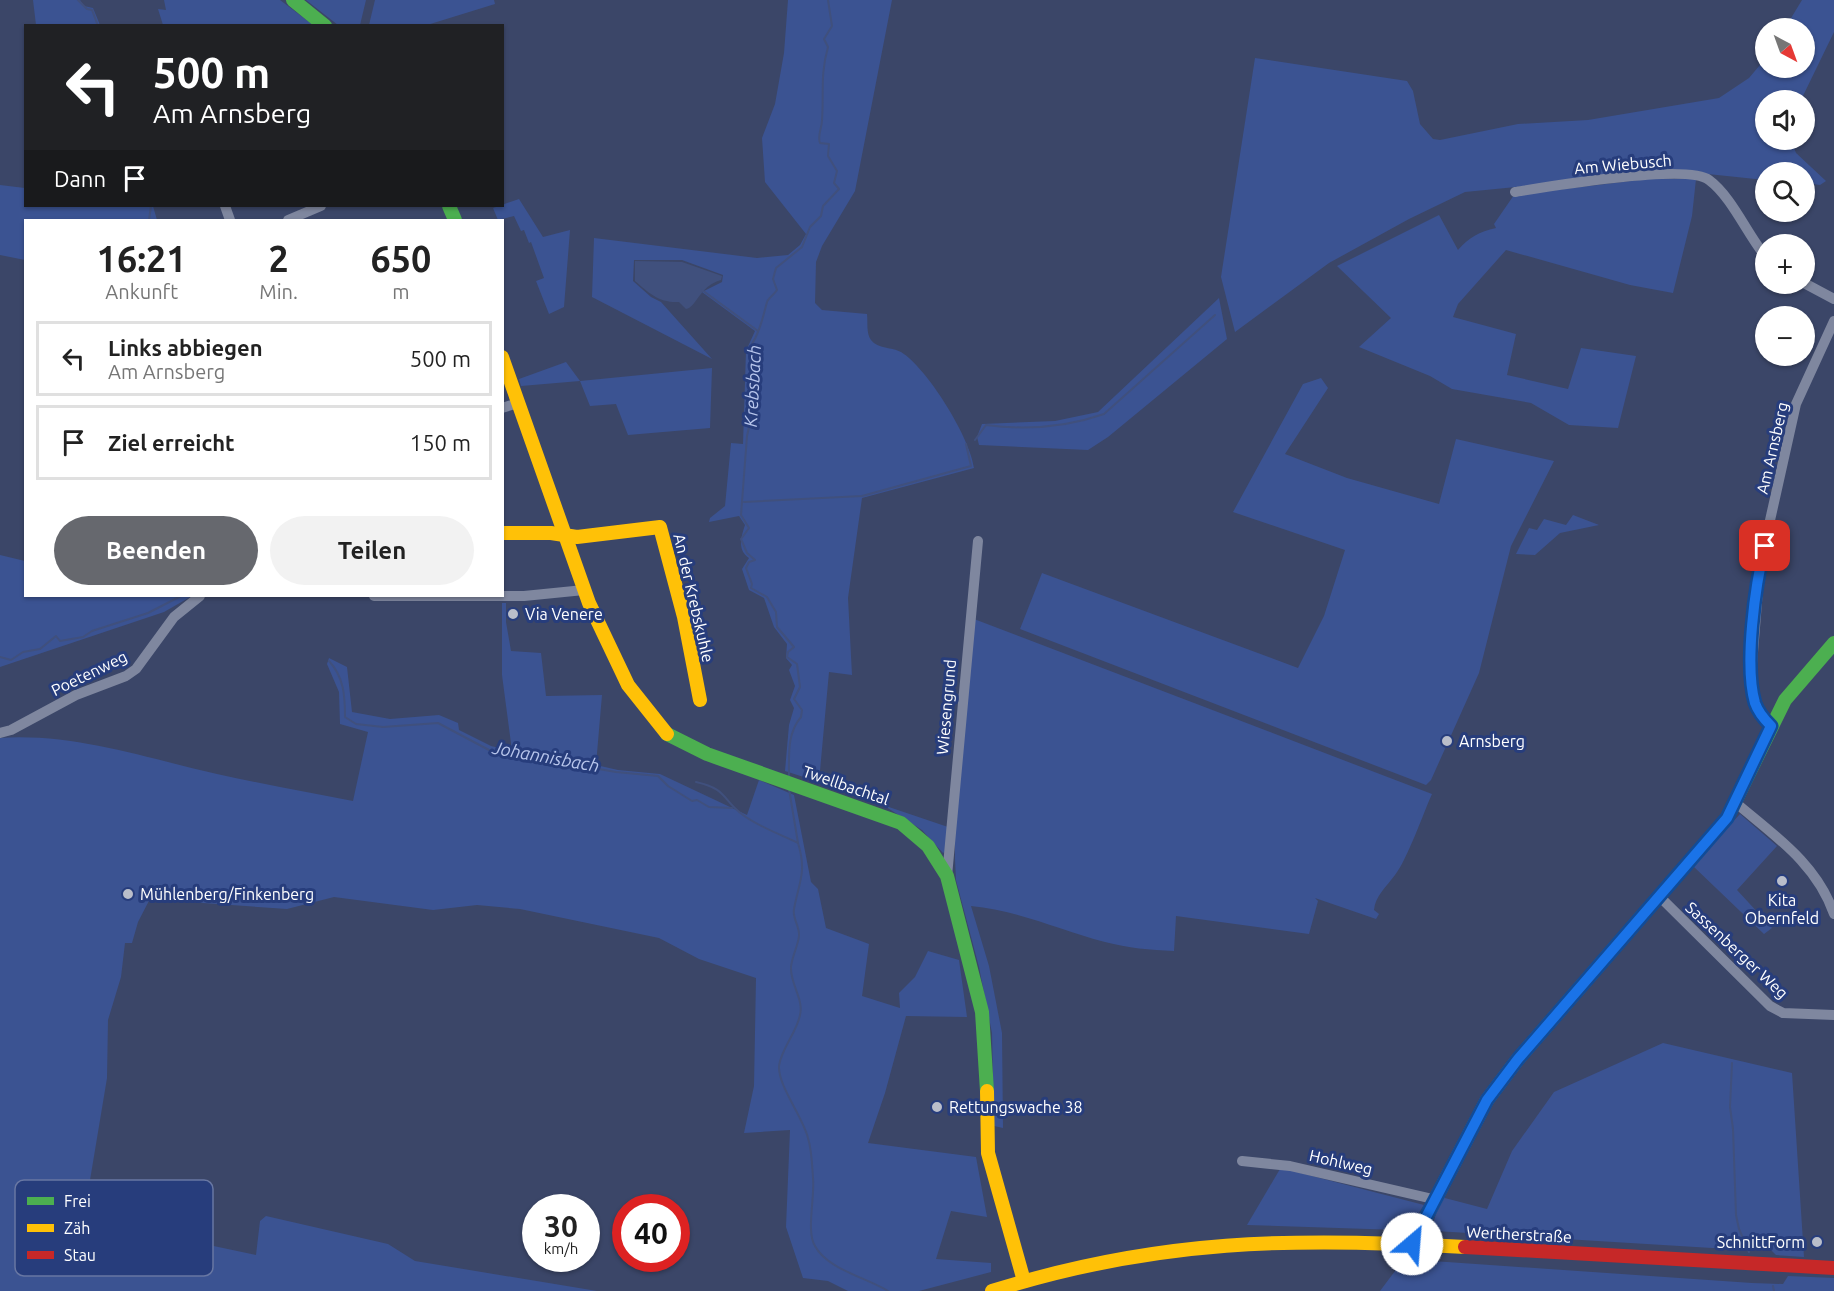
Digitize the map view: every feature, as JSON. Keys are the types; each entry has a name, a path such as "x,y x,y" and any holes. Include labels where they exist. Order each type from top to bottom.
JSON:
{"street":[{"path":"293,0 323,24"},
{"name":"Am Wiebusch","path":"1515,192 1649,175 1683,174 1706,177 1723,193 1755,244"},
{"path":"290,219 319,207"},
{"path":"1815,289 1834,299"},
{"name":"Am Arnsberg","path":"1771,726 1755,703 1751,677 1760,565 1779,489 1796,404 1834,321"},
{"name":"Twellbachtal","path":"504,363 584,590 628,685 655,722 670,737 688,746 901,823 928,845 947,876 983,1021 987,1060 987,1153 1026,1286"},
{"path":"504,407 518,403"},
{"name":"An der Krebskuhle","path":"564,536 577,537 660,528 684,617 700,700"},
{"path":"504,533 564,536"},
{"name":"Wiesengrund","path":"947,876 978,541"},
{"path":"504,596 584,590"},
{"name":"Poetenweg","path":"0,733 11,730 76,695 126,676 136,669 174,617 199,597"},
{"path":"1412,1244 1433,1199 1487,1100 1518,1059 1727,818 1771,726 1802,677 1834,643"},
{"path":"1736,803 1804,861 1824,888 1834,914"},
{"name":"Sassenberger Weg","path":"1660,897 1770,1006 1783,1013 1834,1015"},
{"name":"Hohlweg","path":"1242,1161 1290,1166 1433,1199"},
{"name":"Wertherstraße","path":"992,1291 1026,1286 1140,1255 1211,1245 1293,1241 1412,1244 1834,1268"}],"shaded area":[{"path":"33,0 80,0 84,6 93,8 100,24 36,24"},
{"path":"164,0 280,0 312,24 163,24 158,9 166,10"},
{"path":"306,0 366,0 360,24 337,24"},
{"path":"375,0 494,0 495,4 430,24 369,24"},
{"path":"788,0 892,0 855,191 822,246 816,262 815,303 822,310 867,314 871,340 877,345 901,352 911,360 946,404 965,439 974,468 862,498 848,598 852,675 829,672 819,782 785,771 789,725 794,708 790,700 795,686 789,670 792,665 786,658 787,644 774,627 764,598 749,590 742,569 749,558 741,547 745,525 739,516 709,522 710,518 725,506 731,443 743,444 746,351 755,331 702,292 722,282 723,275 682,260 634,260 633,281 651,297 661,302 712,359 592,297 594,238 757,258 788,255 800,245 806,234 765,182 762,138 775,104 784,53"},
{"path":"1802,0 1834,0 1834,32 1815,71 1815,18 1791,18"},
{"path":"1255,58 1407,81 1413,91 1420,124 1433,139 1440,140 1518,124 1588,120 1719,98 1749,78 1755,71 1755,78 1812,78 1806,90 1755,90 1755,150 1795,150 1806,162 1755,162 1755,179 1679,171 1465,192 1409,219 1329,263 1235,332 1221,277"},
{"path":"1815,171 1826,181 1820,185 1815,184"},
{"path":"1648,179 1696,179 1692,216 1673,293 1630,285 1506,250 1458,304 1453,317 1516,334 1507,375 1568,389 1581,348 1636,356 1618,428 1569,425 1531,403 1452,389 1430,376 1359,347 1391,318 1337,266 1439,215 1458,250 1475,236 1496,228 1494,224 1514,195"},
{"path":"0,185 24,188 24,207 153,207 157,219 24,219 24,260 0,255"},
{"path":"519,199 543,237 570,230 564,307 549,314 536,281 544,278 531,242 529,243 524,230 521,231 514,216 498,219 493,208 504,207 504,204"},
{"path":"635,261 682,262 722,276 721,280 703,291 686,309 679,302 666,301 655,296 635,281"},
{"path":"1219,298 1227,339 1108,437 1088,450 979,445 977,437 982,424 1055,421 1098,412"},
{"path":"566,362 580,381 521,386 519,379"},
{"path":"712,368 710,428 628,435 616,404 590,406 580,381"},
{"path":"1321,378 1328,388 1285,454 1347,478 1439,504 1456,439 1554,461 1511,546 1479,673 1431,780 1426,785 1020,629 1042,573 1298,668 1324,616 1345,550 1233,512 1303,384"},
{"path":"1573,515 1599,525 1560,533 1535,555 1516,554 1529,528 1537,530 1544,519 1566,525"},
{"path":"0,555 24,561 24,597 190,597 164,612 0,667"},
{"path":"502,603 506,603 506,622 511,651 541,653 546,696 602,695 596,765 618,770 660,774 747,815 759,780 794,795 811,882 818,889 826,928 869,944 862,996 900,1008 899,993 915,977 928,951 959,960 967,1017 906,1016 885,1093 868,1143 976,1157 987,1217 951,1211 936,1259 991,1263 991,1272 919,1291 848,1291 828,1281 803,1278 786,1227 790,1130 744,1133 754,1086 756,978 699,959 659,938 520,909 477,905 433,910 334,897 287,909 203,903 153,893 138,922 132,943 125,943 121,977 108,1020 107,1078 90,1180 15,1180 15,1276 213,1276 213,1246 256,1255 260,1221 266,1216 388,1244 415,1261 597,1291 0,1291 0,738 28,737 82,743 234,778 353,801 368,732 340,724 339,692 327,664 329,658 347,667 352,712 390,719 439,715 458,723 459,730 491,746 512,751 502,675"},
{"path":"974,619 1432,794 1405,859 1377,900 1374,910 1379,914 1376,919 1315,898 1318,901 1309,934 1176,916 1174,951 1114,944 1022,916 971,906 989,966 1002,1033 1003,1128 994,1126 992,1033 979,967 956,880 955,834"},
{"path":"883,805 948,827 946,851 943,853 922,830"},
{"path":"1740,814 1777,846 1737,890 1772,928 1764,934 1693,866"},
{"path":"1663,1043 1792,1073 1804,1257 1776,1255 1770,1249 1712,1248 1435,1231 1432,1227 1441,1197 1487,1209 1512,1151 1554,1092"},
{"path":"1280,1169 1424,1205 1411,1225 1399,1230 1247,1225"},
{"path":"1404,1259 1752,1283 1783,1284 1788,1276 1834,1278 1834,1291 1380,1291"}],"waterway":[{"path":"78,0 87,9 92,10 97,24"},
{"name":"Krebsbach","path":"789,778 791,737 802,710 794,699 800,687 797,664 787,657 788,652 794,647 777,627 776,612 767,597 751,588 752,584 746,568 749,562 755,560 747,553 741,539 749,528 741,515 747,436 754,405 749,390 751,370 756,361 752,344 760,328 768,301 777,290 773,279 776,268 802,247 810,227 821,216 823,206 839,189 834,183 837,171 828,156 829,144 820,143 819,137 822,123 824,66 828,47 824,39 832,26 828,0"},
{"path":"149,219 151,207"},
{"path":"702,290 758,331"},
{"path":"975,440 986,425 1046,426 1075,422 1104,414 1215,315"},
{"path":"744,502 862,496 971,466 966,444"},
{"name":"Johannisbach","path":"0,657 11,660 23,652 40,649 56,636 60,641 83,637 92,631 148,613 179,597"},
{"name":"Johannisbach","path":"329,661 341,680 345,717 356,724 383,727 438,723 489,750 616,772 658,776 668,786 692,801 697,800 709,807 732,808"},
{"name":"Johannisbach","path":"696,782 714,788 736,810 749,819 798,843 802,870 794,912 799,936 791,973 801,1009 796,1028 779,1066 782,1083 805,1130 810,1148 813,1186 812,1240 821,1254 829,1261 888,1291"},
{"path":"789,789 798,843"},
{"path":"1732,1063 1730,1107 1736,1215 1739,1229 1749,1252"},
{"path":"1773,1286 1774,1291"}],"traffic: fast":[{"path":"293,0 323,24"},
{"path":"449,207 455,219"},
{"path":"1642,916 1727,818 1785,700 1834,643"},
{"path":"667,734 707,754 901,823 928,846 947,876 982,1012 987,1091"}],"traffic: slow":[{"path":"504,363 589,603 628,685 667,734"},
{"path":"504,533 551,533 577,537 660,527 684,617 700,700"},
{"path":"1412,1244 1487,1100 1518,1059 1642,916"},
{"path":"987,1091 988,1153 1024,1281"},
{"path":"992,1291 1111,1261 1226,1246 1342,1242 1465,1247"}],"traffic: jam":[{"path":"1465,1247 1834,1268"}],"place":[{"name":"Via Venere","path":"513,614"},
{"name":"Arnsberg","path":"1447,741"},
{"name":"Kita Obernfeld","path":"1782,881"},
{"name":"Mühlenberg/Finkenberg","path":"128,894"},
{"name":"Rettungswache 38","path":"937,1107"},
{"name":"SchnittForm","path":"1817,1242"}],"route":[{"path":"1412,1244 1433,1199 1487,1100 1518,1059 1570,1002 1727,818 1736,803 1771,726 1761,715 1755,703 1751,677 1760,565 1765,546"}]}
